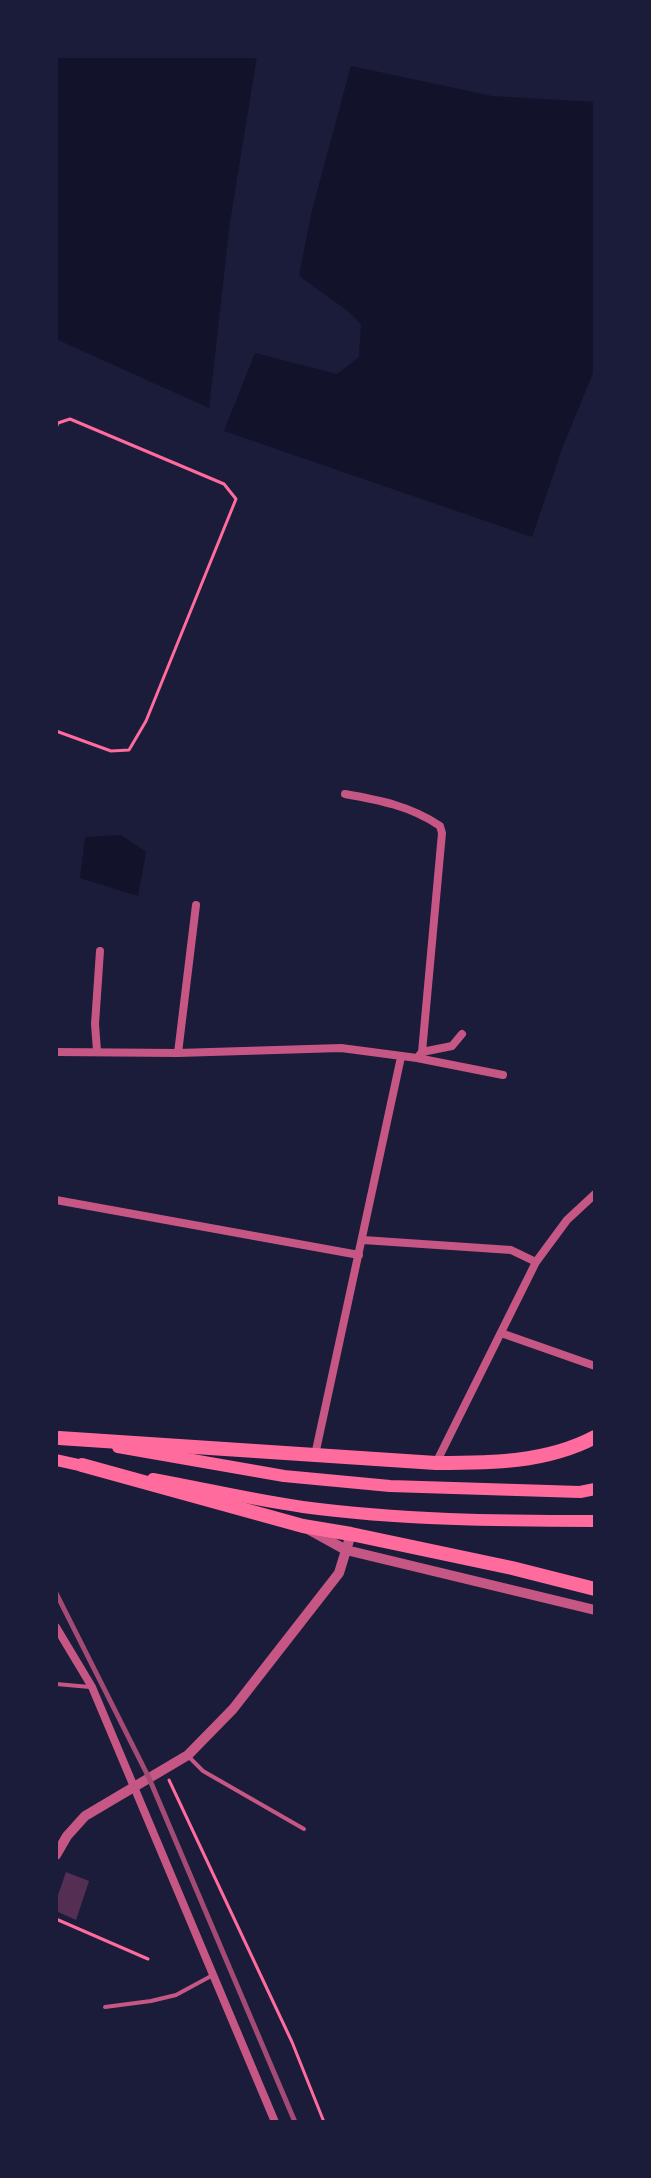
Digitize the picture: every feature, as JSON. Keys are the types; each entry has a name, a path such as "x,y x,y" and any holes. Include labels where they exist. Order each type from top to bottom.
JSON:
{"highway":[{"path":"58,1437 436,1463 488,1463 531,1458 559,1452 595,1437"},
{"path":"82,1465 303,1526 512,1568 595,1589"}],"main road":[{"path":"58,1437 284,1476 375,1485 580,1492 595,1489"},
{"path":"56,1460 302,1507 448,1520 595,1521"}],"street":[{"path":"345,794 386,801 412,810 440,826 442,833 419,1055"},
{"path":"178,1053 196,905"},
{"path":"97,1051 95,1024 100,951"},
{"path":"56,1052 178,1053 341,1048 401,1057 452,1046 462,1034"},
{"path":"419,1055 503,1075"},
{"path":"315,1455 401,1057"},
{"path":"436,1463 536,1262 567,1220 595,1194"},
{"path":"56,1200 359,1255"},
{"path":"363,1240 511,1250 536,1262"},
{"path":"501,1333 595,1366"},
{"path":"303,1526 346,1550 595,1610"},
{"path":"56,1855 67,1836 85,1816 188,1755 233,1709 339,1573 351,1534"},
{"path":"56,1627 92,1687 275,2122"}],"lane":[{"path":"56,1684 92,1687"},
{"path":"188,1755 203,1771 304,1829"},
{"path":"105,2007 176,1995 213,1975"}],"path":[{"path":"56,428 58,423 70,419 224,484 236,499 146,721 129,750 111,751 56,731"},
{"path":"164,1770 292,2042 324,2122"},
{"path":"56,1919 148,1959"}],"shaded area":[{"path":"56,56 257,56 230,222 209,408 56,339"},
{"path":"351,66 492,96 595,102 595,368 562,449 532,537 224,431 255,353 337,374 359,357 361,324 299,276 312,210"},
{"path":"121,835 146,852 138,896 80,878 85,837"}],"building":[{"path":"66,1872 89,1881 76,1920 56,1911 56,1901"}],"railway":[{"path":"56,1593 149,1778 295,2122"}]}
